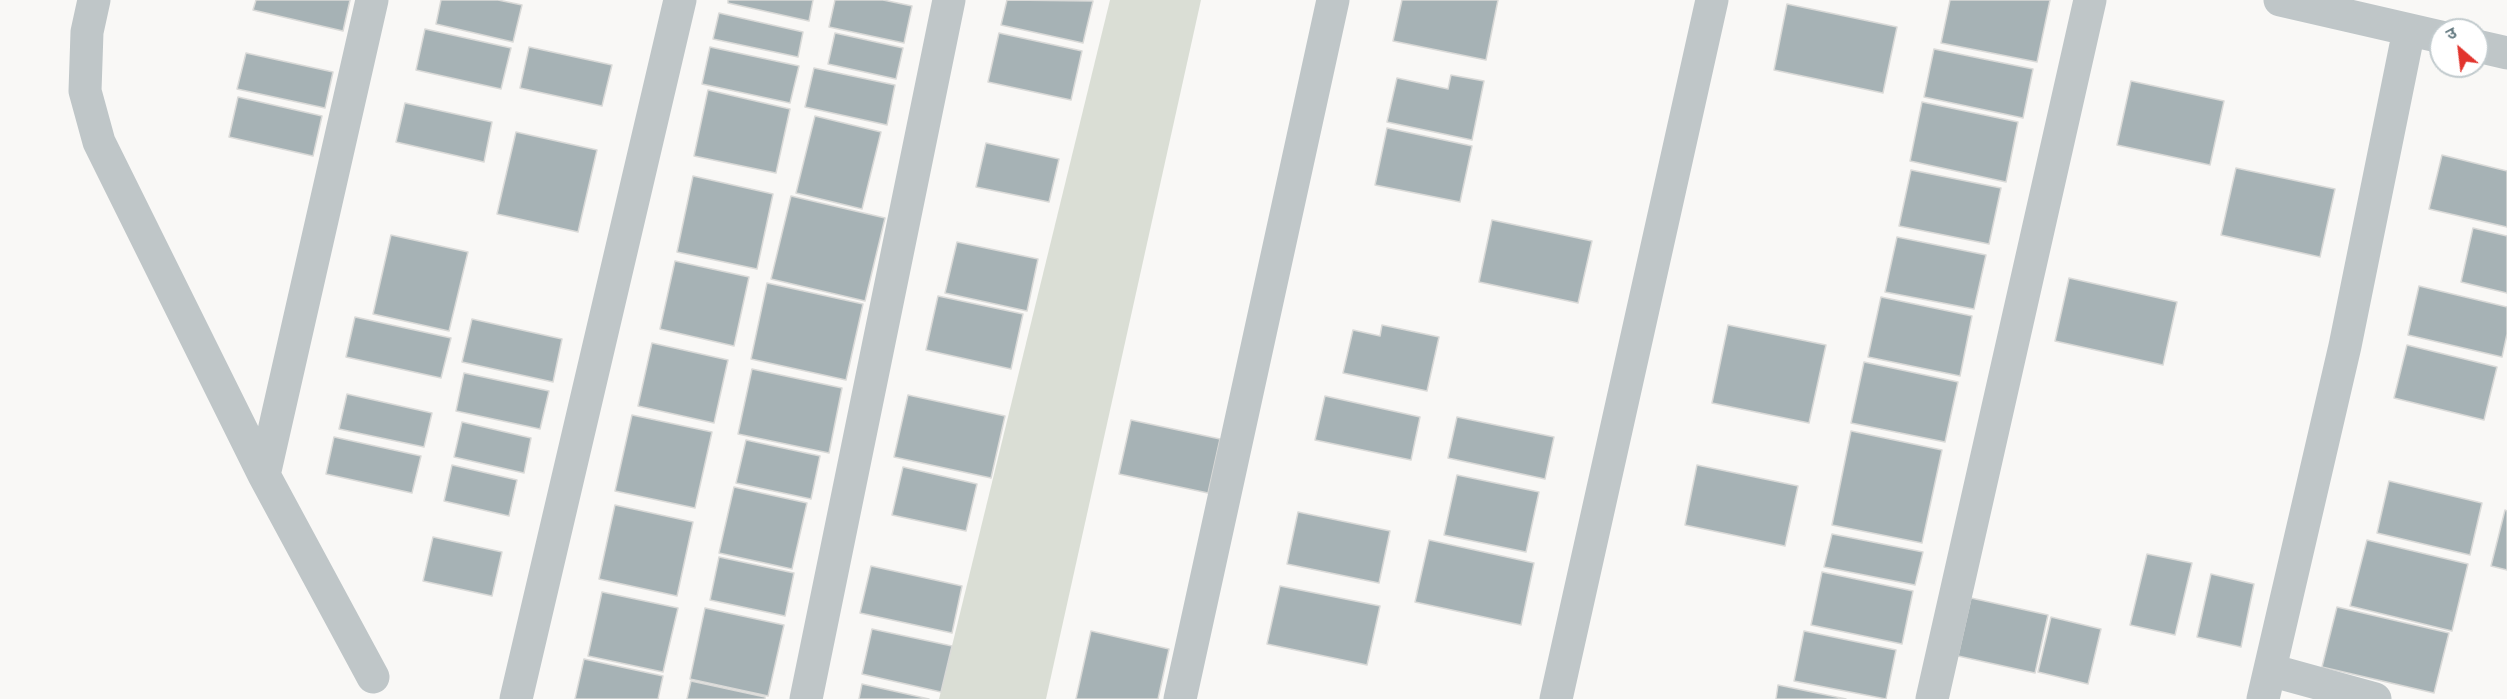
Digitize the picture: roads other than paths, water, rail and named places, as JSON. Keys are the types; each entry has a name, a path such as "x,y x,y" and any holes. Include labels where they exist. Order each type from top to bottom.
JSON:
{"street":[{"path":"72,0 87,32"},
{"path":"94,0 87,32 85,91 99,142 264,475 373,677"},
{"path":"264,475 372,0"},
{"path":"516,699 680,0"},
{"path":"807,699 949,0"},
{"path":"1180,699 1333,0"},
{"path":"1556,699 1712,0"},
{"path":"1932,699 2090,0"},
{"path":"2280,0 2429,35"},
{"path":"2375,699 2266,685 2345,346 2409,30"},
{"path":"2489,49 2507,53"}]}
